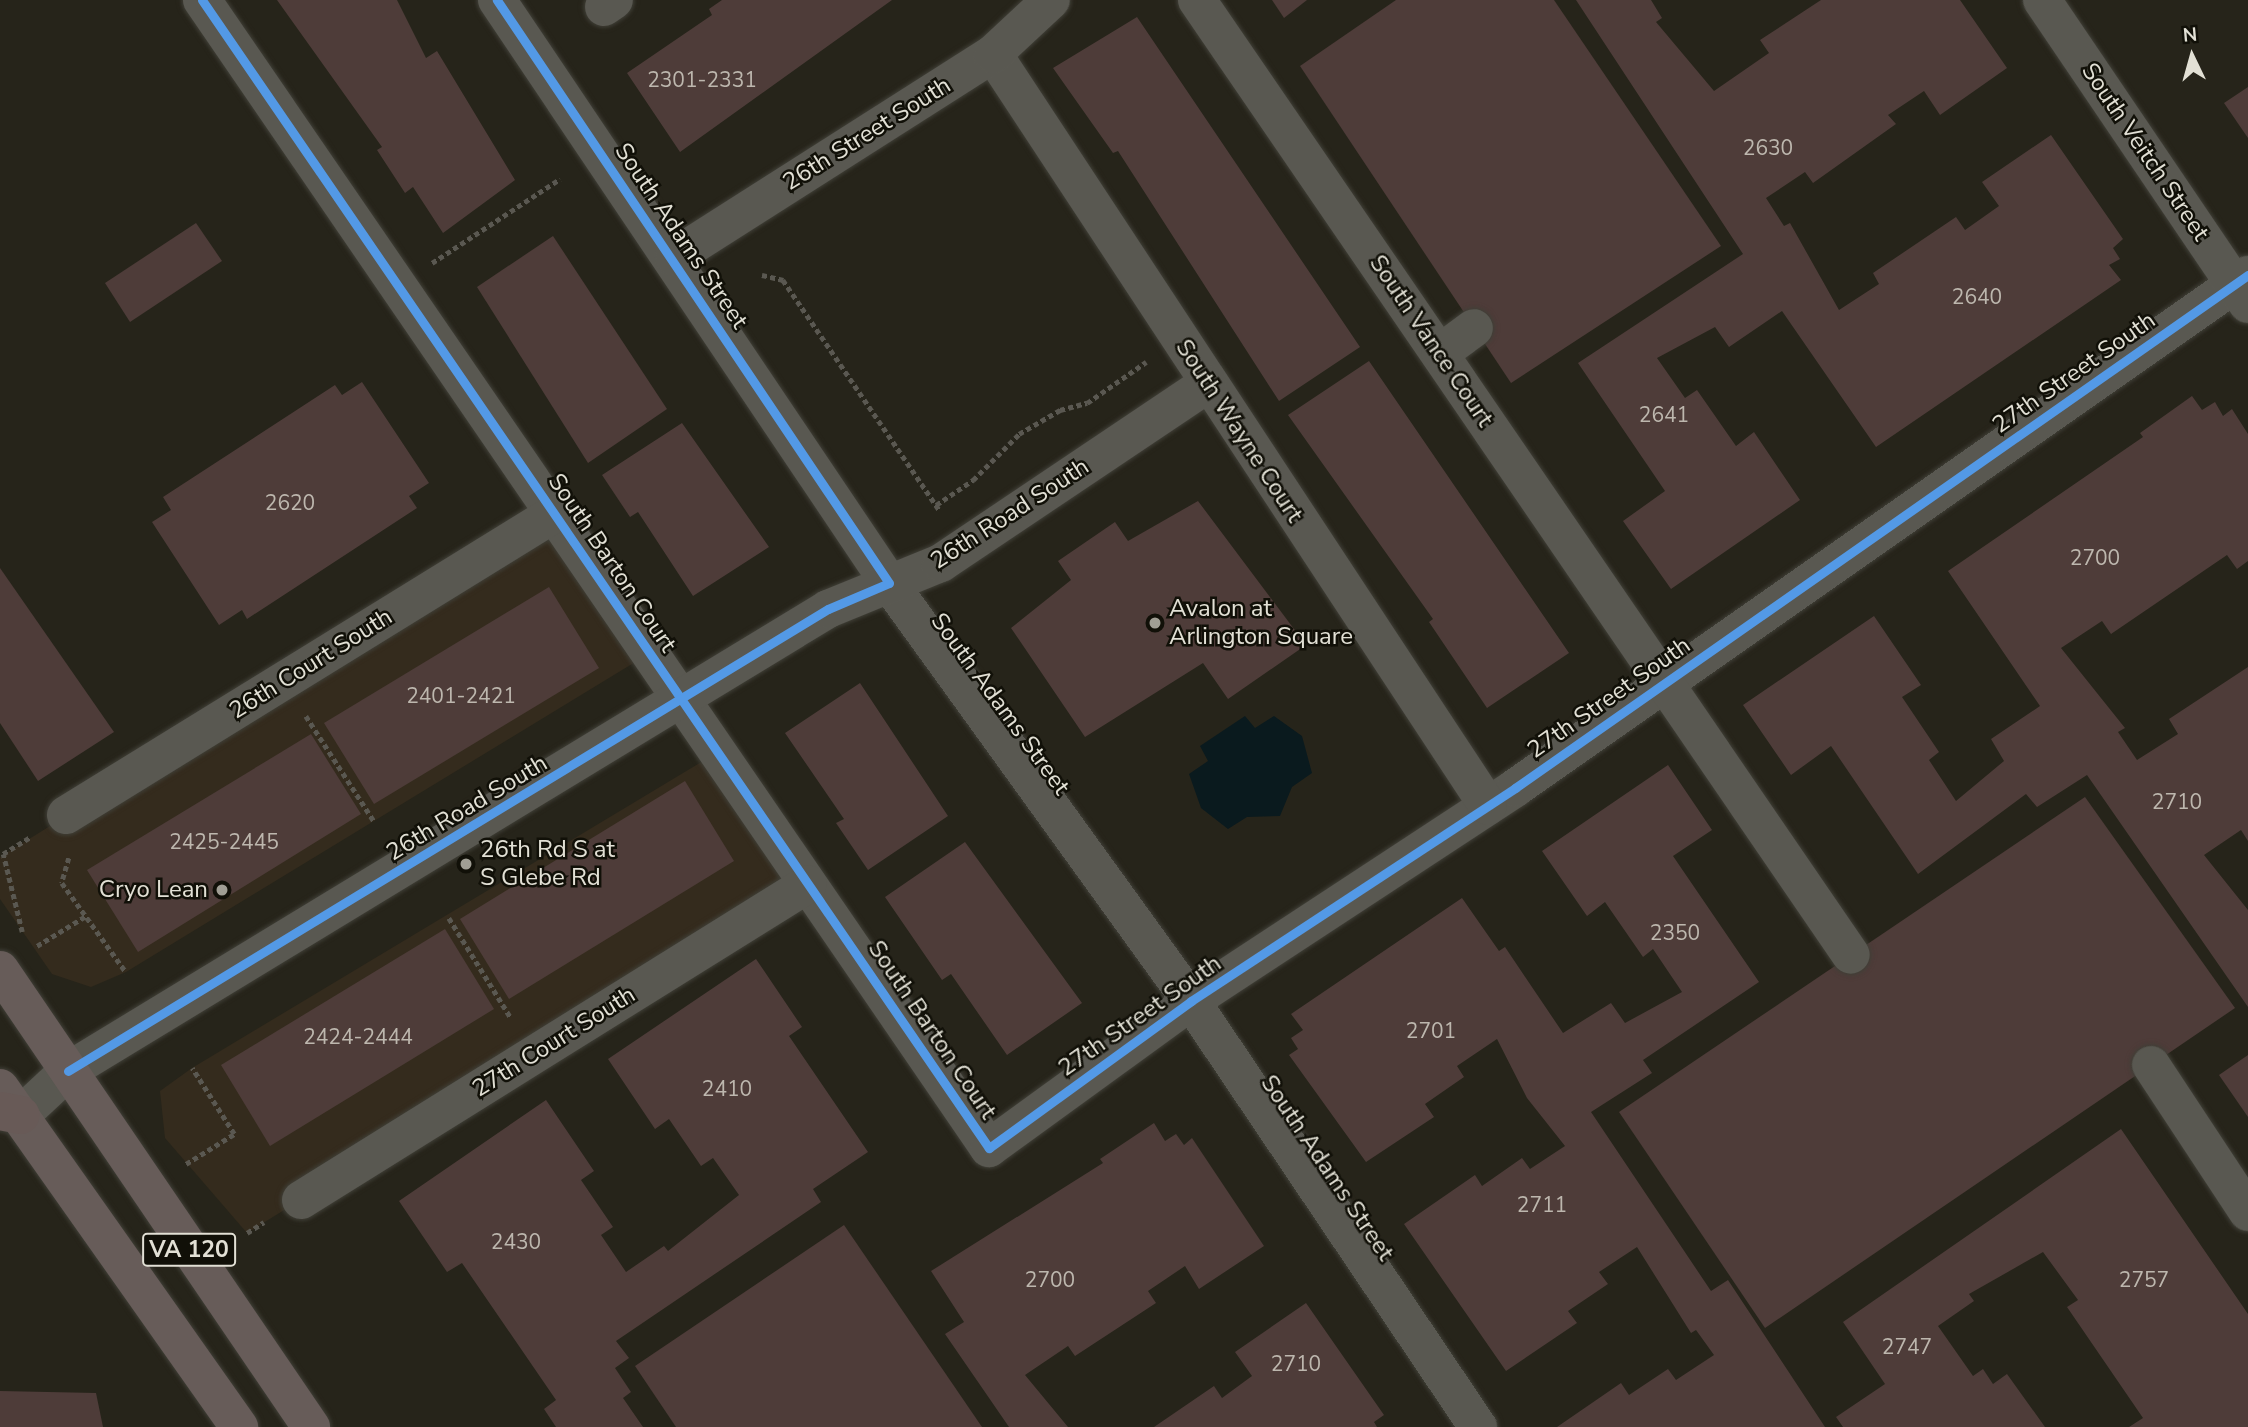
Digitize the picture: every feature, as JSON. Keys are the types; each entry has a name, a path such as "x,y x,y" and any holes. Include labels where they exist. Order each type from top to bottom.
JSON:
{"main road":[{"name":"VA 120","path":"0,970 312,1427"},
{"name":"VA 120","path":"7,1104 239,1427"}],"street":[{"name":"South Barton Court","path":"202,0 989,1148"},
{"name":"South Adams Street","path":"497,0 674,257 889,583 1191,1002 1478,1427"},
{"name":"26th Street South","path":"674,257 993,54 1051,0"},
{"name":"South Vance Court","path":"1197,0 1851,954"},
{"name":"South Veitch Street","path":"2042,0 2244,288"},
{"name":"South Wayne Court","path":"993,54 1207,384 1488,806"},
{"name":"27th Street South","path":"989,1148 1191,1002 1488,806 1665,682 2244,288"},
{"path":"1440,353 1474,328"},
{"name":"26th Road South","path":"7,1104 68,1071 683,701 828,609 941,563 1207,384"},
{"name":"26th Court South","path":"66,815 554,513"},
{"name":"27th Court South","path":"301,1200 808,884"},
{"path":"2151,1065 2248,1212"}],"path":[{"path":"397,285 560,179"},
{"path":"762,275 783,281 944,517"},
{"path":"936,505 973,480 1019,434 1060,410 1087,403 1148,361"},
{"path":"284,681 374,821"},
{"path":"22,932 3,855 66,815 75,851 64,865 62,883 126,972"},
{"path":"33,949 86,916"},
{"path":"449,918 534,1054"},
{"path":"186,1164 234,1134 192,1068"}],"shaded area":[{"path":"554,514 650,653 126,972 91,987 52,974 0,899 0,857"},
{"path":"1245,716 1255,728 1274,716 1302,736 1312,773 1292,787 1280,816 1247,817 1228,829 1201,808 1189,774 1208,761 1200,746"},
{"path":"718,752 808,884 247,1233 165,1138 160,1091 192,1068"}],"building":[{"path":"277,0 397,0 426,58 437,51 515,180 443,233 413,187 405,193 377,150 382,147"},
{"path":"722,0 892,0 680,152 627,73 712,15 709,9"},
{"path":"1272,0 1307,0 1284,18"},
{"path":"1396,0 1554,0 1721,246 1511,383 1300,66"},
{"path":"1576,0 1651,0 1662,18 1656,22 1714,91 1769,53 1760,40 1821,0 1960,0 2007,68 1940,115 1924,91 1888,115 1896,124 1813,183 1805,172 1766,198 1784,226 1790,223 1839,310 1879,284 1873,273 1956,217 1965,230 1999,206 1982,182 2051,135 2123,239 2113,248 2120,259 2109,265 2121,280 1876,447 1782,311 1729,347 1715,327 1657,358 1685,398 1697,390 1736,446 1754,432 1800,500 1671,589 1623,521 1665,491 1578,363 1743,254"},
{"path":"1137,17 1360,347 1279,401 1118,151 1113,153 1053,68"},
{"path":"2248,87 2248,138 2224,103"},
{"path":"196,223 222,261 130,322 105,283"},
{"path":"553,236 667,409 588,463 477,287"},
{"path":"1369,361 1569,653 1487,708 1429,622 1433,619 1288,415"},
{"path":"362,382 429,483 409,496 417,508 247,619 242,610 219,625 152,522 171,510 163,497 335,385 342,395"},
{"path":"2192,396 2202,410 2215,402 2223,416 2232,409 2248,434 2248,561 2237,569 2227,555 2111,634 2102,621 2061,648 2125,728 2118,732 2137,760 2178,734 2169,719 2248,667 2248,841 2241,830 2204,855 2248,910 2248,1007 2087,775 2037,807 2026,794 1918,874 1831,746 1791,775 1743,705 1874,616 1921,685 1902,697 1939,752 1929,760 1956,801 2004,761 1991,739 2040,706 1948,571 2143,437 2140,433"},
{"path":"682,423 769,547 693,596 638,512 630,517 602,475"},
{"name":"Avalon at Arlington Square","path":"1198,501 1306,645 1228,699 1203,663 1085,737 1011,628 1071,580 1058,561 1115,522 1128,541"},
{"path":"0,568 114,732 38,781 0,723"},
{"path":"549,587 599,668 374,804 324,723"},
{"path":"860,683 948,816 868,870 836,823 844,819 785,733"},
{"path":"311,734 361,814 138,952 87,870"},
{"path":"1668,765 1712,830 1673,856 1759,982 1643,1060 1652,1073 1591,1112 1711,1291 1728,1280 1825,1427 1557,1427 1621,1383 1629,1395 1668,1369 1676,1380 1714,1355 1696,1330 1691,1333 1637,1247 1599,1272 1608,1284 1568,1311 1577,1323 1506,1371 1404,1224 1475,1175 1482,1186 1522,1158 1530,1169 1565,1146 1527,1098 1497,1039 1457,1066 1464,1077 1425,1104 1434,1117 1366,1162 1289,1055 1298,1049 1291,1038 1303,1030 1291,1014 1462,898 1499,951 1505,947 1563,1033 1611,1003 1625,1023 1682,992 1653,949 1643,957 1605,902 1587,916 1542,851"},
{"path":"685,781 734,861 509,999 460,919"},
{"path":"2085,797 2235,1008 1765,1328 1619,1112"},
{"path":"965,842 1082,1003 1007,1055 951,974 942,980 885,897"},
{"path":"445,929 494,1009 270,1146 221,1065"},
{"path":"756,959 802,1027 789,1036 868,1152 813,1189 821,1202 616,1341 629,1358 615,1368 631,1392 623,1398 643,1427 556,1427 544,1409 556,1400 462,1263 447,1272 399,1201 546,1100 594,1171 581,1180 613,1227 601,1235 626,1272 664,1246 668,1251 739,1195 713,1158 701,1166 669,1119 655,1129 608,1059"},
{"path":"2248,1055 2248,1117 2219,1075"},
{"path":"1154,1123 1165,1141 1176,1134 1184,1145 1192,1138 1264,1246 1199,1289 1185,1266 1148,1291 1156,1303 1075,1356 1068,1346 1025,1375 1068,1427 1009,1427 945,1334 964,1322 931,1271 1103,1163 1100,1159"},
{"path":"2121,1129 2248,1314 2248,1427 2129,1427 2143,1418 2067,1307 2078,1300 2043,1252 1969,1294 1974,1301 1938,1326 1973,1376 1983,1369 1993,1384 2007,1374 2045,1427 1843,1427 1836,1417 1885,1384 1843,1322"},
{"path":"844,1225 982,1427 676,1427 635,1366"},
{"path":"1306,1303 1384,1415 1374,1422 1377,1427 1154,1427 1214,1386 1222,1398 1252,1376 1235,1352"},
{"path":"0,1391 96,1393 103,1427 0,1427"}],"cycle path":[{"path":"202,0 989,1148 1191,1001 1515,788 2248,275"},
{"path":"68,1071 828,609 889,583 497,0"}],"place":[{"name":"Avalon at Arlington Square","path":"1155,623"},
{"name":"26th Rd S at S Glebe Rd","path":"466,864"},
{"name":"Cryo Lean","path":"222,890"}]}
